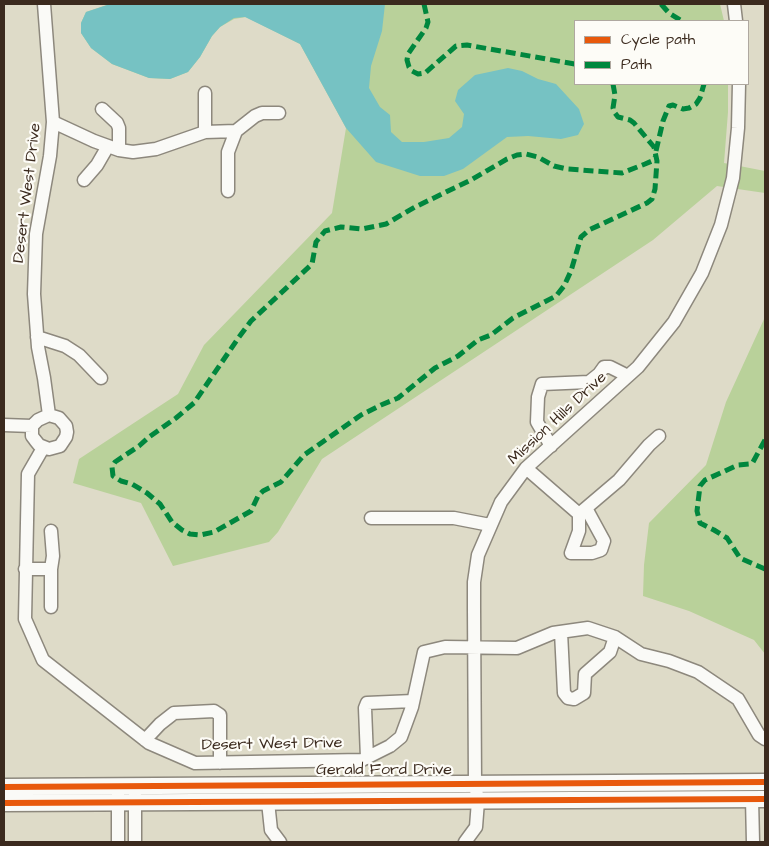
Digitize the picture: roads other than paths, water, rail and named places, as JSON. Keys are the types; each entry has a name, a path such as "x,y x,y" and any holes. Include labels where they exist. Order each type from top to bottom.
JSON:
{"main road":[{"name":"Gerald Ford Drive","path":"4,803 127,794 475,784 765,782"},
{"name":"Gerald Ford Drive","path":"4,786 268,802 759,799"}],"street":[{"name":"Desert West Drive","path":"44,4 53,122 50,156 36,234 34,294 37,337 49,415"},
{"path":"734,4 736,20"},
{"name":"Mission Hills Drive","path":"464,842 476,827 478,801 475,784 474,582 478,555 501,502 526,468 638,367 674,322 702,273 721,225 734,178 739,85"},
{"path":"205,93 205,132"},
{"path":"84,180 113,148 119,128 117,123 102,109"},
{"path":"228,190 228,152 236,131 254,116 262,113 279,114"},
{"path":"53,122 113,148 133,152 156,149 205,132 236,131"},
{"path":"37,337 65,346 79,355 101,378"},
{"path":"551,446 537,422 538,397 542,384 589,382 604,367 610,367 628,376"},
{"path":"49,415 59,418 63,422 66,426 66,437 60,446 43,448 32,436 32,426 38,420 49,415"},
{"path":"4,425 32,426"},
{"path":"526,468 583,511 619,480 659,436"},
{"name":"Desert West Drive","path":"43,448 28,474 25,619 43,660 145,740 195,763 362,760 390,746 401,737 413,701 424,652 446,647 474,648"},
{"path":"372,518 454,518 490,525"},
{"path":"51,531 53,556 51,607"},
{"path":"25,568 51,569"},
{"path":"474,648 517,648 553,633 588,628 615,637 641,654 669,660 698,672 738,699 759,735 765,739"},
{"path":"561,632 564,693 568,698 574,699 584,693 586,674 610,652 615,637"},
{"path":"367,758 365,708 367,703 413,701"},
{"path":"145,740 174,713 214,711 220,715 220,763"},
{"path":"118,842 127,794"},
{"path":"127,794 135,842"},
{"path":"753,842 759,799"},
{"path":"268,802 271,830 280,842"}],"water":[{"path":"110,4 385,4 382,31 371,66 369,88 380,107 390,115 391,132 402,142 424,142 449,138 462,127 464,114 455,101 458,90 475,75 508,68 522,71 538,79 556,84 579,109 584,124 578,135 561,139 528,136 507,137 463,169 444,176 420,176 376,162 346,128 300,44 245,17 234,18 220,27 212,36 200,57 188,72 170,79 149,78 112,64 91,48 81,33 81,23 86,12"}]}
